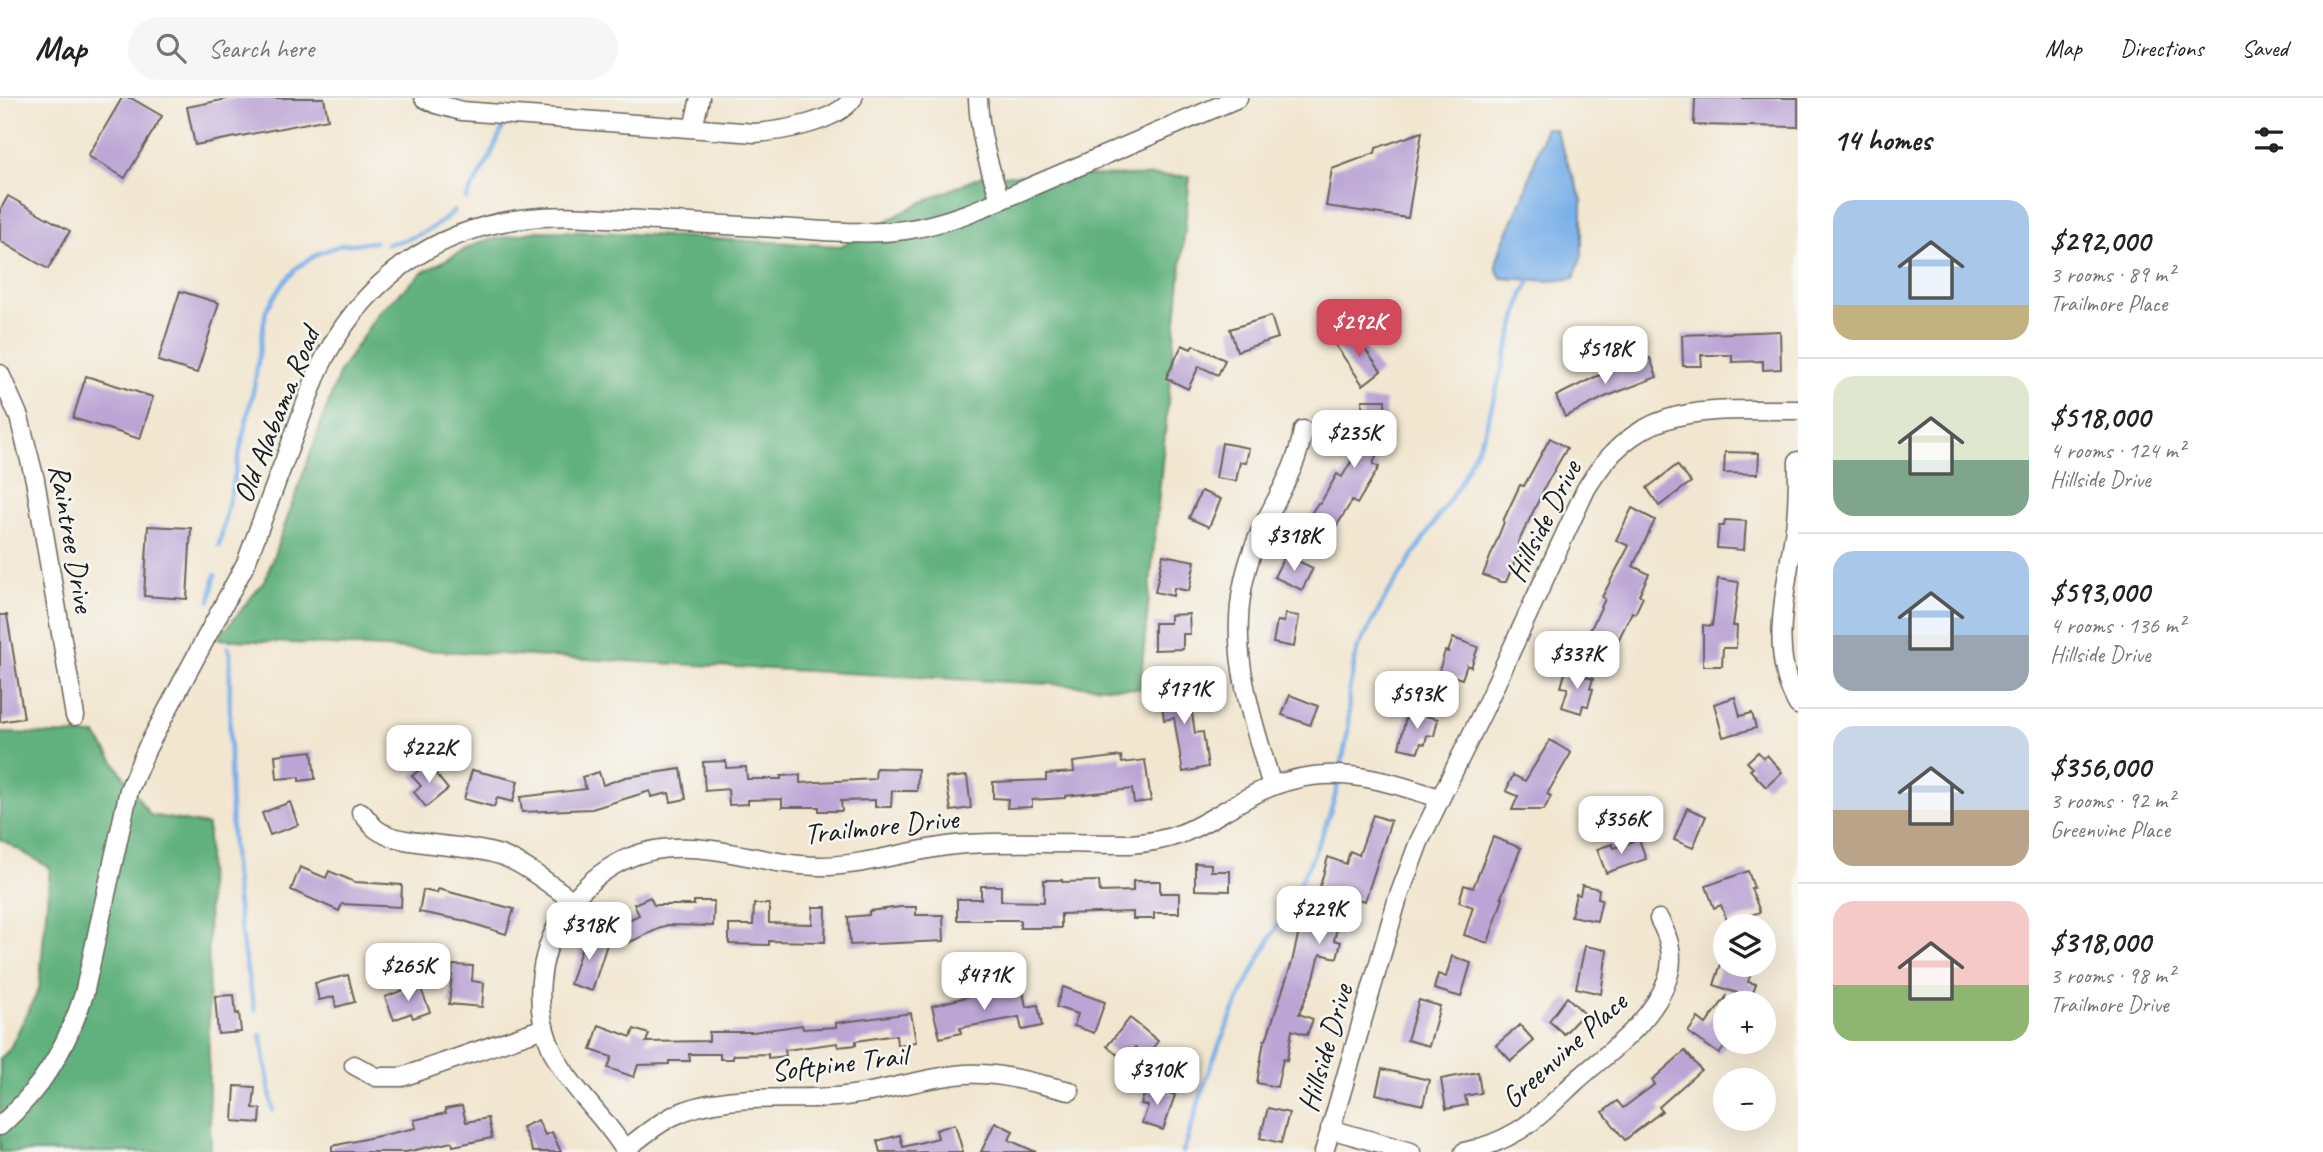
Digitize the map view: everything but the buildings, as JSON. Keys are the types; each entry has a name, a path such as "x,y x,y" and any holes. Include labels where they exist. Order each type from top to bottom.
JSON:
{"street":[{"path":"424,98 462,111 755,133 783,131 842,109 853,98"},
{"path":"692,128 699,98"},
{"path":"978,98 979,127 1000,200"},
{"name":"Old Alabama Road","path":"0,1126 24,1104 61,1053 75,1022 83,994 123,811 137,769 246,563 318,371 330,346 366,297 388,276 444,240 482,226 532,217 869,232 932,225 1000,200 1238,98"},
{"name":"Raintree Drive","path":"0,374 19,417 35,480 75,716"},
{"name":"Hillside Drive","path":"1324,1152 1398,901 1419,842 1491,695 1586,489 1610,455 1642,430 1661,420 1699,411 1798,410"},
{"path":"1272,786 1242,686 1238,651 1239,615 1244,579 1253,550 1296,462 1303,430"},
{"path":"1798,461 1797,517 1781,626 1783,667 1798,705"},
{"name":"Trailmore Drive","path":"625,1151 607,1123 564,1072 552,1050 544,1028 540,994 543,961 554,928 572,900 593,879 616,864 644,853 671,848 701,848 784,863 820,866 966,844 1155,842 1196,829 1248,797 1272,786 1306,776 1346,774 1392,782 1439,798"},
{"path":"361,812 377,830 395,838 474,848 503,856 572,900"},
{"name":"Greenvine Place","path":"1464,1152 1498,1142 1518,1130 1578,1080 1655,1005 1668,980 1672,959 1669,938 1659,919"},
{"path":"354,1065 376,1077 402,1077 544,1028"},
{"name":"Softpine Trail","path":"625,1151 672,1116 718,1101 836,1097 968,1074 1002,1076 1070,1091"},
{"path":"1330,1129 1411,1152"}],"green space":[{"path":"984,175 1190,176 1140,689 218,639 265,580 340,371 378,313 423,272 479,242 537,231 841,246 918,204"},
{"path":"0,733 96,735 150,815 208,825 211,1152 0,1152 0,1059 9,1050 39,989 50,868 0,839"}],"water":[{"path":"1545,128 1555,129 1582,200 1582,255 1574,278 1552,281 1501,278 1497,261 1524,195"}],"waterway":[{"path":"466,198 490,157 503,127"},
{"path":"387,244 423,233 454,211"},
{"path":"219,546 254,387 266,310 283,283 299,266 319,253 341,245 375,242"},
{"path":"1340,771 1348,733 1349,690 1357,650 1387,595 1457,488 1484,434 1523,294 1530,281"},
{"path":"210,601 215,575"},
{"path":"228,647 230,788 235,878 246,966 255,1010"},
{"path":"1183,1152 1225,1031 1324,831 1339,780"},
{"path":"261,1035 273,1111"}]}
